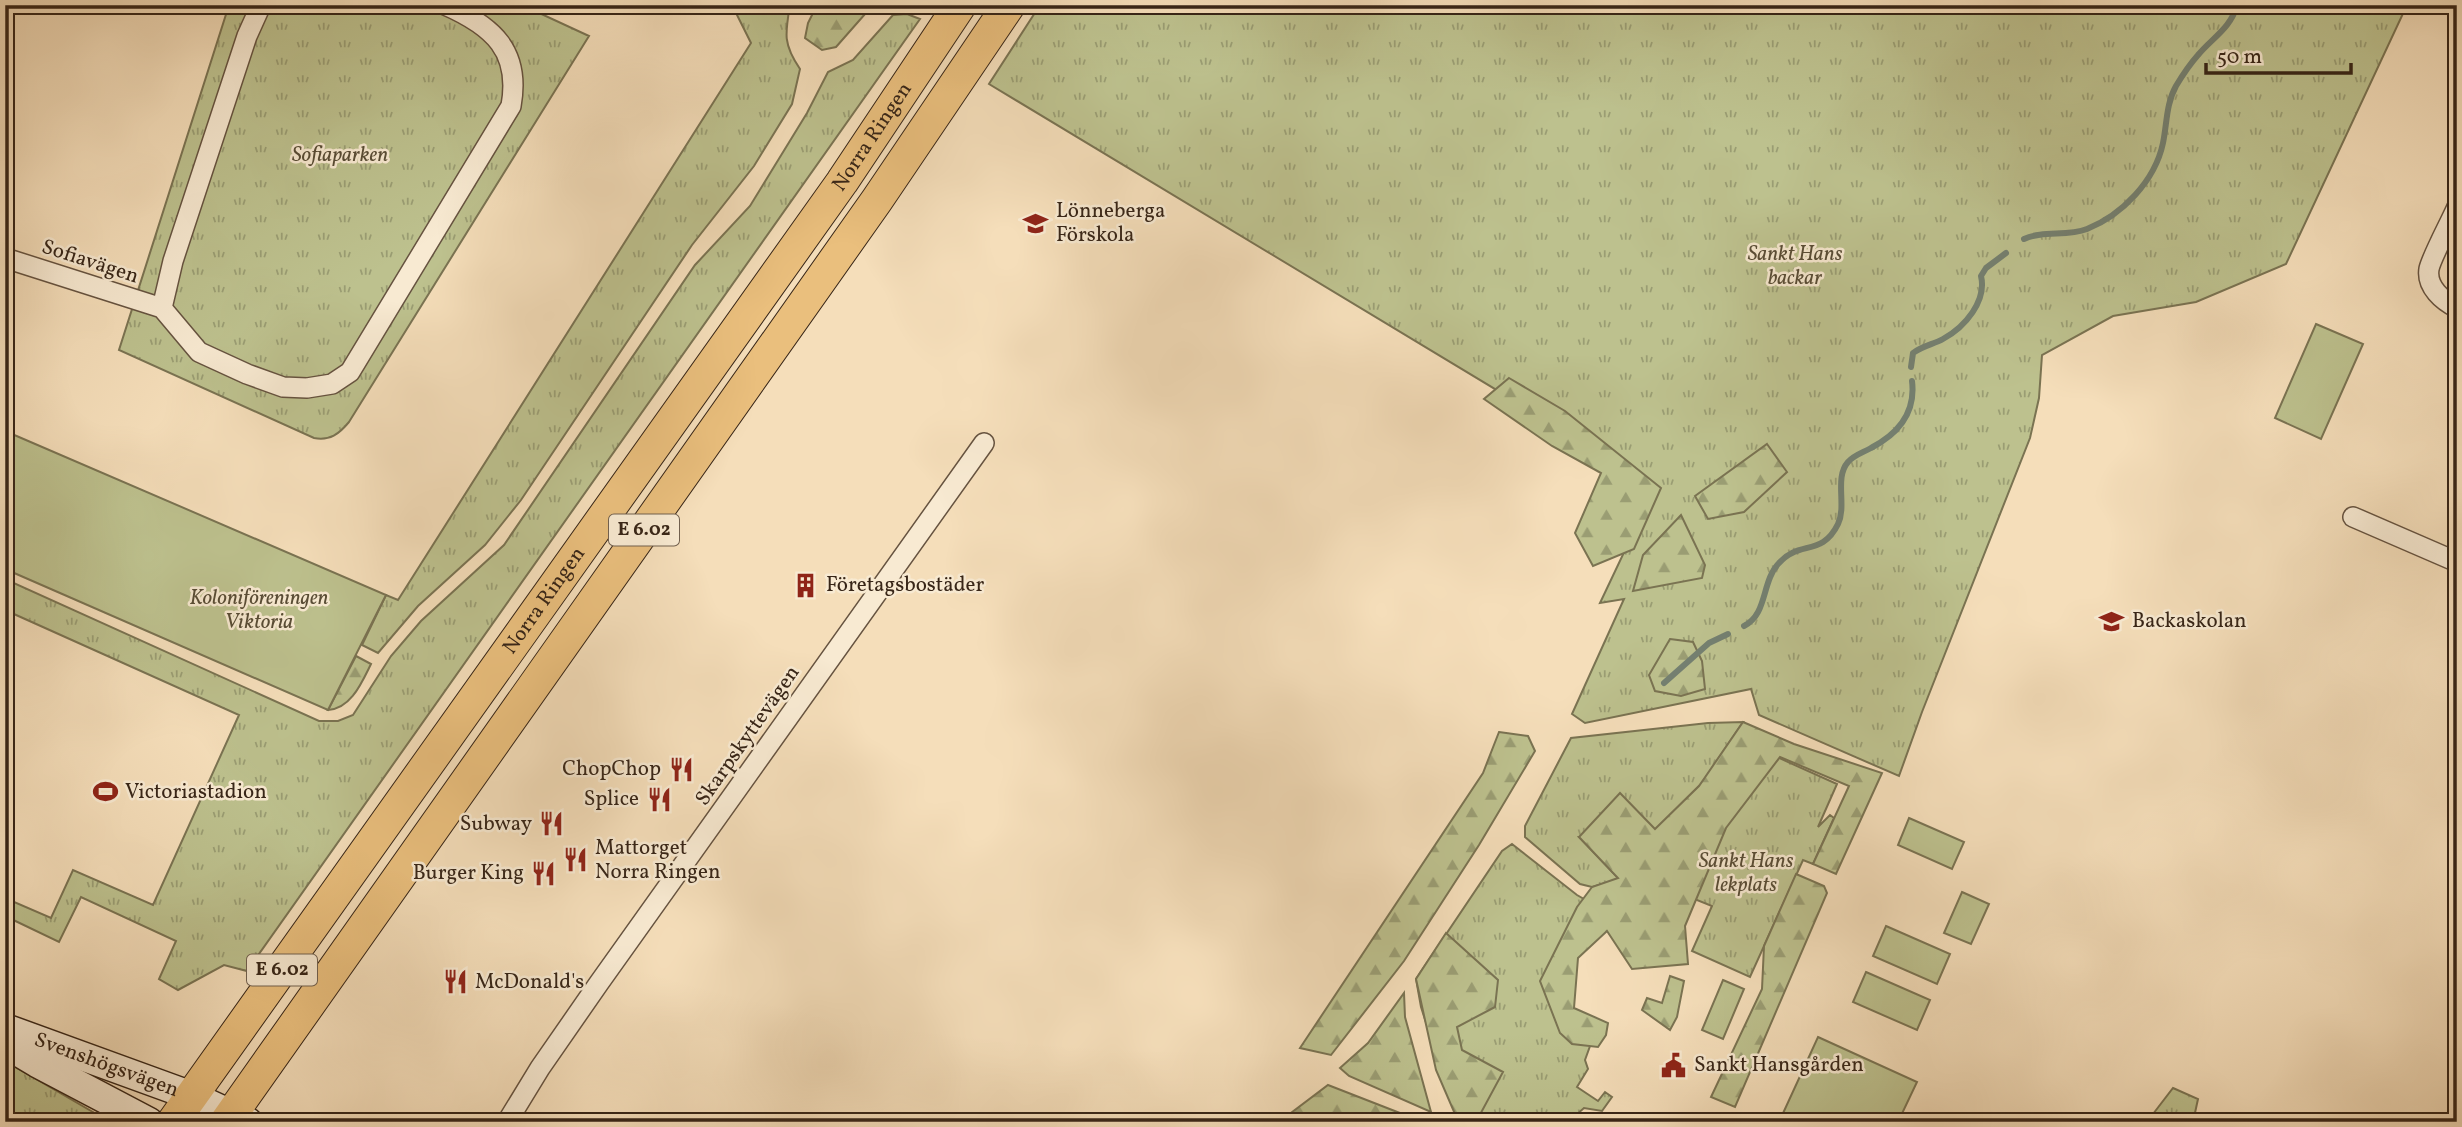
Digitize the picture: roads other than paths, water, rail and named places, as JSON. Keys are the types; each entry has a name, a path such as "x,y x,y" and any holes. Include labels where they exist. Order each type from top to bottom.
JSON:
{"main road":[{"name":"Norra Ringen","path":"173,1122 842,182 960,5"},
{"name":"Norra Ringen","path":"235,1119 877,200 1009,5"},
{"name":"Svenshögsvägen","path":"5,1028 192,1096 235,1119"},
{"name":"Svenshögsvägen","path":"5,1044 149,1122"}],"street":[{"path":"261,5 247,36 173,261 162,308 199,352 283,387 307,388 332,384 350,372 511,107 513,72 503,47 486,27 471,16 445,5"},
{"path":"2457,208 2429,270 2433,287 2444,302 2457,307"},
{"name":"Sofiavägen","path":"5,258 162,308"},
{"name":"Skarpskyttevägen","path":"507,1122 599,983 984,443"},
{"path":"2353,517 2457,562"},
{"name":"Skarpskyttevägen","path":"496,1122 525,1091"}],"waterway":[{"path":"2024,239 2087,229 2113,215 2135,195 2159,157 2176,86 2203,49 2226,26 2237,5"},
{"path":"1911,367 1913,353 1943,339 1966,320 1981,295 1981,276 1986,268 2006,253"},
{"path":"1744,626 1757,614 1769,579 1779,563 1794,552 1818,545 1832,534 1840,517 1844,468 1853,458 1897,429 1908,413 1912,381"},
{"path":"1664,683 1709,643 1728,634"}],"place":[{"name":"Lönneberga Förskola","path":"1036,223"},
{"name":"Företagsbostäder","path":"806,585"},
{"name":"Backaskolan","path":"2112,621"},
{"name":"ChopChop","path":"681,769"},
{"name":"Victoriastadion","path":"105,792"},
{"name":"Splice","path":"659,799"},
{"name":"Subway","path":"552,824"},
{"name":"Mattorget Norra Ringen","path":"575,860"},
{"name":"Burger King","path":"544,873"},
{"name":"McDonald's","path":"455,982"},
{"name":"Sankt Hansgården","path":"1674,1065"}],"park label":[{"name":"Sofiaparken","path":"340,155"},
{"name":"Sankt Hans backar","path":"1795,266"},
{"name":"Koloniföreningen Viktoria","path":"259,610"},
{"name":"Sankt Hans lekplats","path":"1746,873"}]}
